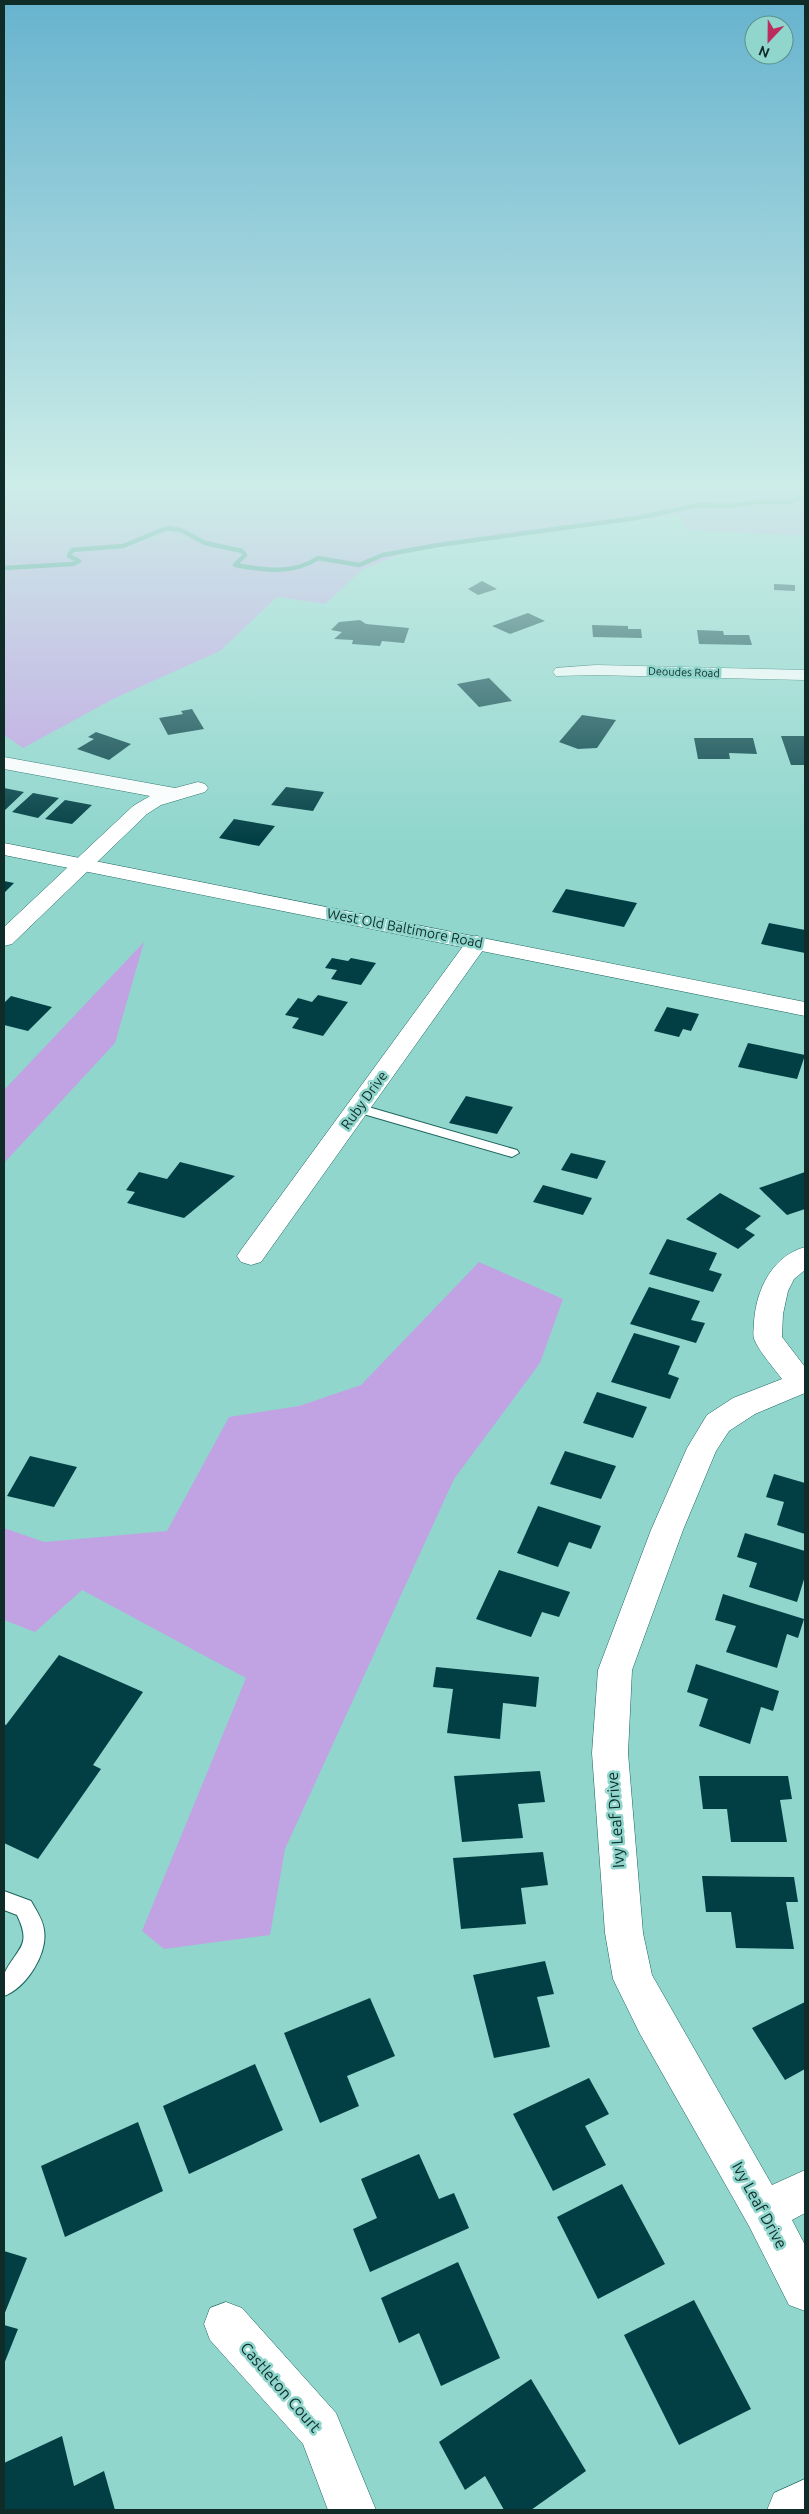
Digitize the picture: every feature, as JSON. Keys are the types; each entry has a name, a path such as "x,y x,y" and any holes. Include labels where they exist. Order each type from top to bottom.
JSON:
{"street":[{"name":"Deoudes Road","path":"562,672 596,670 805,675"},
{"path":"4,763 173,794"},
{"path":"4,939 140,810 154,801 198,788"},
{"name":"West Old Baltimore Road","path":"4,849 805,1009"},
{"name":"Ruby Drive","path":"251,1256 477,943"},
{"path":"803,1381 768,1339 769,1314 774,1291 783,1273 805,1256"},
{"name":"Ivy Leaf Drive","path":"803,1381 744,1406 718,1424 702,1448 667,1530 615,1670 610,1753 624,1933 633,1978 654,2020 764,2211 805,2289"},
{"path":"764,2211 805,2191"},
{"name":"Castleton Court","path":"226,2324 320,2429 352,2510"},
{"path":"791,2510 805,2503"}],"lane":[{"path":"358,1108 512,1153"},
{"path":"4,1900 24,1908 35,1930 29,1956 10,1983 4,1986"}],"shaded area":[{"path":"4,605 268,605 220,651 115,698 23,748 4,735"},
{"path":"144,942 115,1043 4,1163 4,1090"},
{"path":"479,1262 563,1299 540,1363 454,1479 285,1849 270,1935 164,1949 142,1931 246,1678 82,1590 35,1632 4,1620 4,1528 44,1542 167,1531 229,1417 299,1406 361,1385"}],"building":[{"path":"528,613 545,621 510,634 492,626"},
{"path":"360,620 366,624 409,628 404,643 382,641 380,646 352,644 353,640 334,639 342,632 331,630 339,622"},
{"path":"592,625 628,626 628,629 641,629 642,638 593,637"},
{"path":"697,630 723,631 724,635 749,635 752,645 699,644"},
{"path":"489,678 512,701 479,707 457,684"},
{"path":"192,709 204,729 168,735 159,718 183,714 181,711"},
{"path":"582,715 616,720 597,748 578,749 559,742"},
{"path":"96,732 131,744 109,760 77,749 94,739 88,737"},
{"path":"781,736 805,736 805,765 791,765"},
{"path":"694,738 753,738 757,754 729,753 730,759 698,759"},
{"path":"286,787 324,792 313,811 271,805"},
{"path":"4,788 24,792 4,811"},
{"path":"33,793 59,798 38,818 12,812"},
{"path":"65,800 92,805 72,824 45,819"},
{"path":"234,819 275,826 259,846 219,838"},
{"path":"4,881 14,883 4,893"},
{"path":"566,889 637,903 624,927 552,912"},
{"path":"769,923 805,930 805,953 761,944"},
{"path":"332,958 348,961 351,958 376,963 361,985 331,979 337,970 325,968"},
{"path":"318,995 348,1002 323,1036 292,1028 299,1018 285,1015 298,998 312,1002"},
{"path":"11,996 52,1007 28,1031 4,1025 4,1003"},
{"path":"667,1007 699,1014 691,1031 683,1029 679,1037 654,1031"},
{"path":"748,1043 805,1055 797,1079 738,1067"},
{"path":"466,1096 513,1107 497,1134 449,1123"},
{"path":"571,1153 606,1161 597,1179 561,1170"},
{"path":"180,1162 235,1176 184,1218 127,1203 135,1192 126,1190 139,1172 167,1179"},
{"path":"805,1172 805,1209 787,1215 759,1188"},
{"path":"543,1185 592,1198 583,1215 533,1202"},
{"path":"720,1193 761,1216 745,1229 755,1235 738,1249 686,1219"},
{"path":"667,1239 717,1253 709,1270 722,1274 713,1292 649,1274"},
{"path":"649,1287 700,1301 691,1320 705,1323 696,1343 630,1324"},
{"path":"634,1333 680,1346 668,1374 679,1378 670,1399 611,1382"},
{"path":"597,1392 647,1407 633,1438 583,1423"},
{"path":"565,1451 616,1466 601,1499 550,1484"},
{"path":"30,1456 77,1467 54,1507 7,1496"},
{"path":"774,1474 805,1483 805,1534 777,1525 784,1502 766,1497"},
{"path":"538,1506 601,1526 591,1549 569,1542 558,1567 517,1553"},
{"path":"745,1533 805,1551 805,1576 797,1602 749,1587 757,1563 737,1557"},
{"path":"499,1570 570,1592 559,1617 542,1612 531,1637 476,1619"},
{"path":"723,1594 804,1619 798,1638 787,1634 777,1668 726,1652 736,1626 715,1620"},
{"path":"59,1655 143,1692 93,1765 101,1769 38,1859 4,1843 4,1724 6,1725"},
{"path":"696,1664 779,1691 773,1711 761,1707 750,1744 699,1726 708,1699 687,1692"},
{"path":"436,1667 539,1677 536,1707 503,1703 500,1739 447,1733 453,1689 433,1687"},
{"path":"540,1771 545,1802 518,1804 523,1838 462,1842 454,1776"},
{"path":"699,1776 788,1776 792,1799 780,1800 787,1842 731,1842 727,1809 703,1809"},
{"path":"543,1852 548,1885 521,1888 526,1924 461,1929 453,1858"},
{"path":"702,1876 794,1877 798,1902 786,1902 794,1949 736,1948 731,1912 706,1912"},
{"path":"545,1961 554,1994 537,1997 550,2047 494,2058 473,1975"},
{"path":"370,1998 395,2056 347,2076 359,2106 320,2123 284,2033"},
{"path":"805,2002 805,2069 785,2080 752,2028"},
{"path":"255,2064 283,2130 189,2174 163,2106"},
{"path":"589,2078 609,2114 585,2126 606,2165 553,2191 513,2114"},
{"path":"138,2122 163,2191 65,2237 41,2166"},
{"path":"419,2154 439,2199 454,2193 469,2228 370,2272 353,2229 377,2218 361,2179"},
{"path":"622,2184 665,2264 598,2299 557,2217"},
{"path":"4,2251 27,2258 4,2315"},
{"path":"458,2262 500,2358 441,2386 419,2333 399,2343 381,2298"},
{"path":"694,2300 751,2409 679,2445 624,2335"},
{"path":"4,2325 18,2329 4,2364"},
{"path":"531,2379 586,2471 531,2510 504,2510 485,2476 465,2490 439,2442"},
{"path":"62,2436 74,2486 104,2471 115,2510 4,2510 4,2463"}]}
